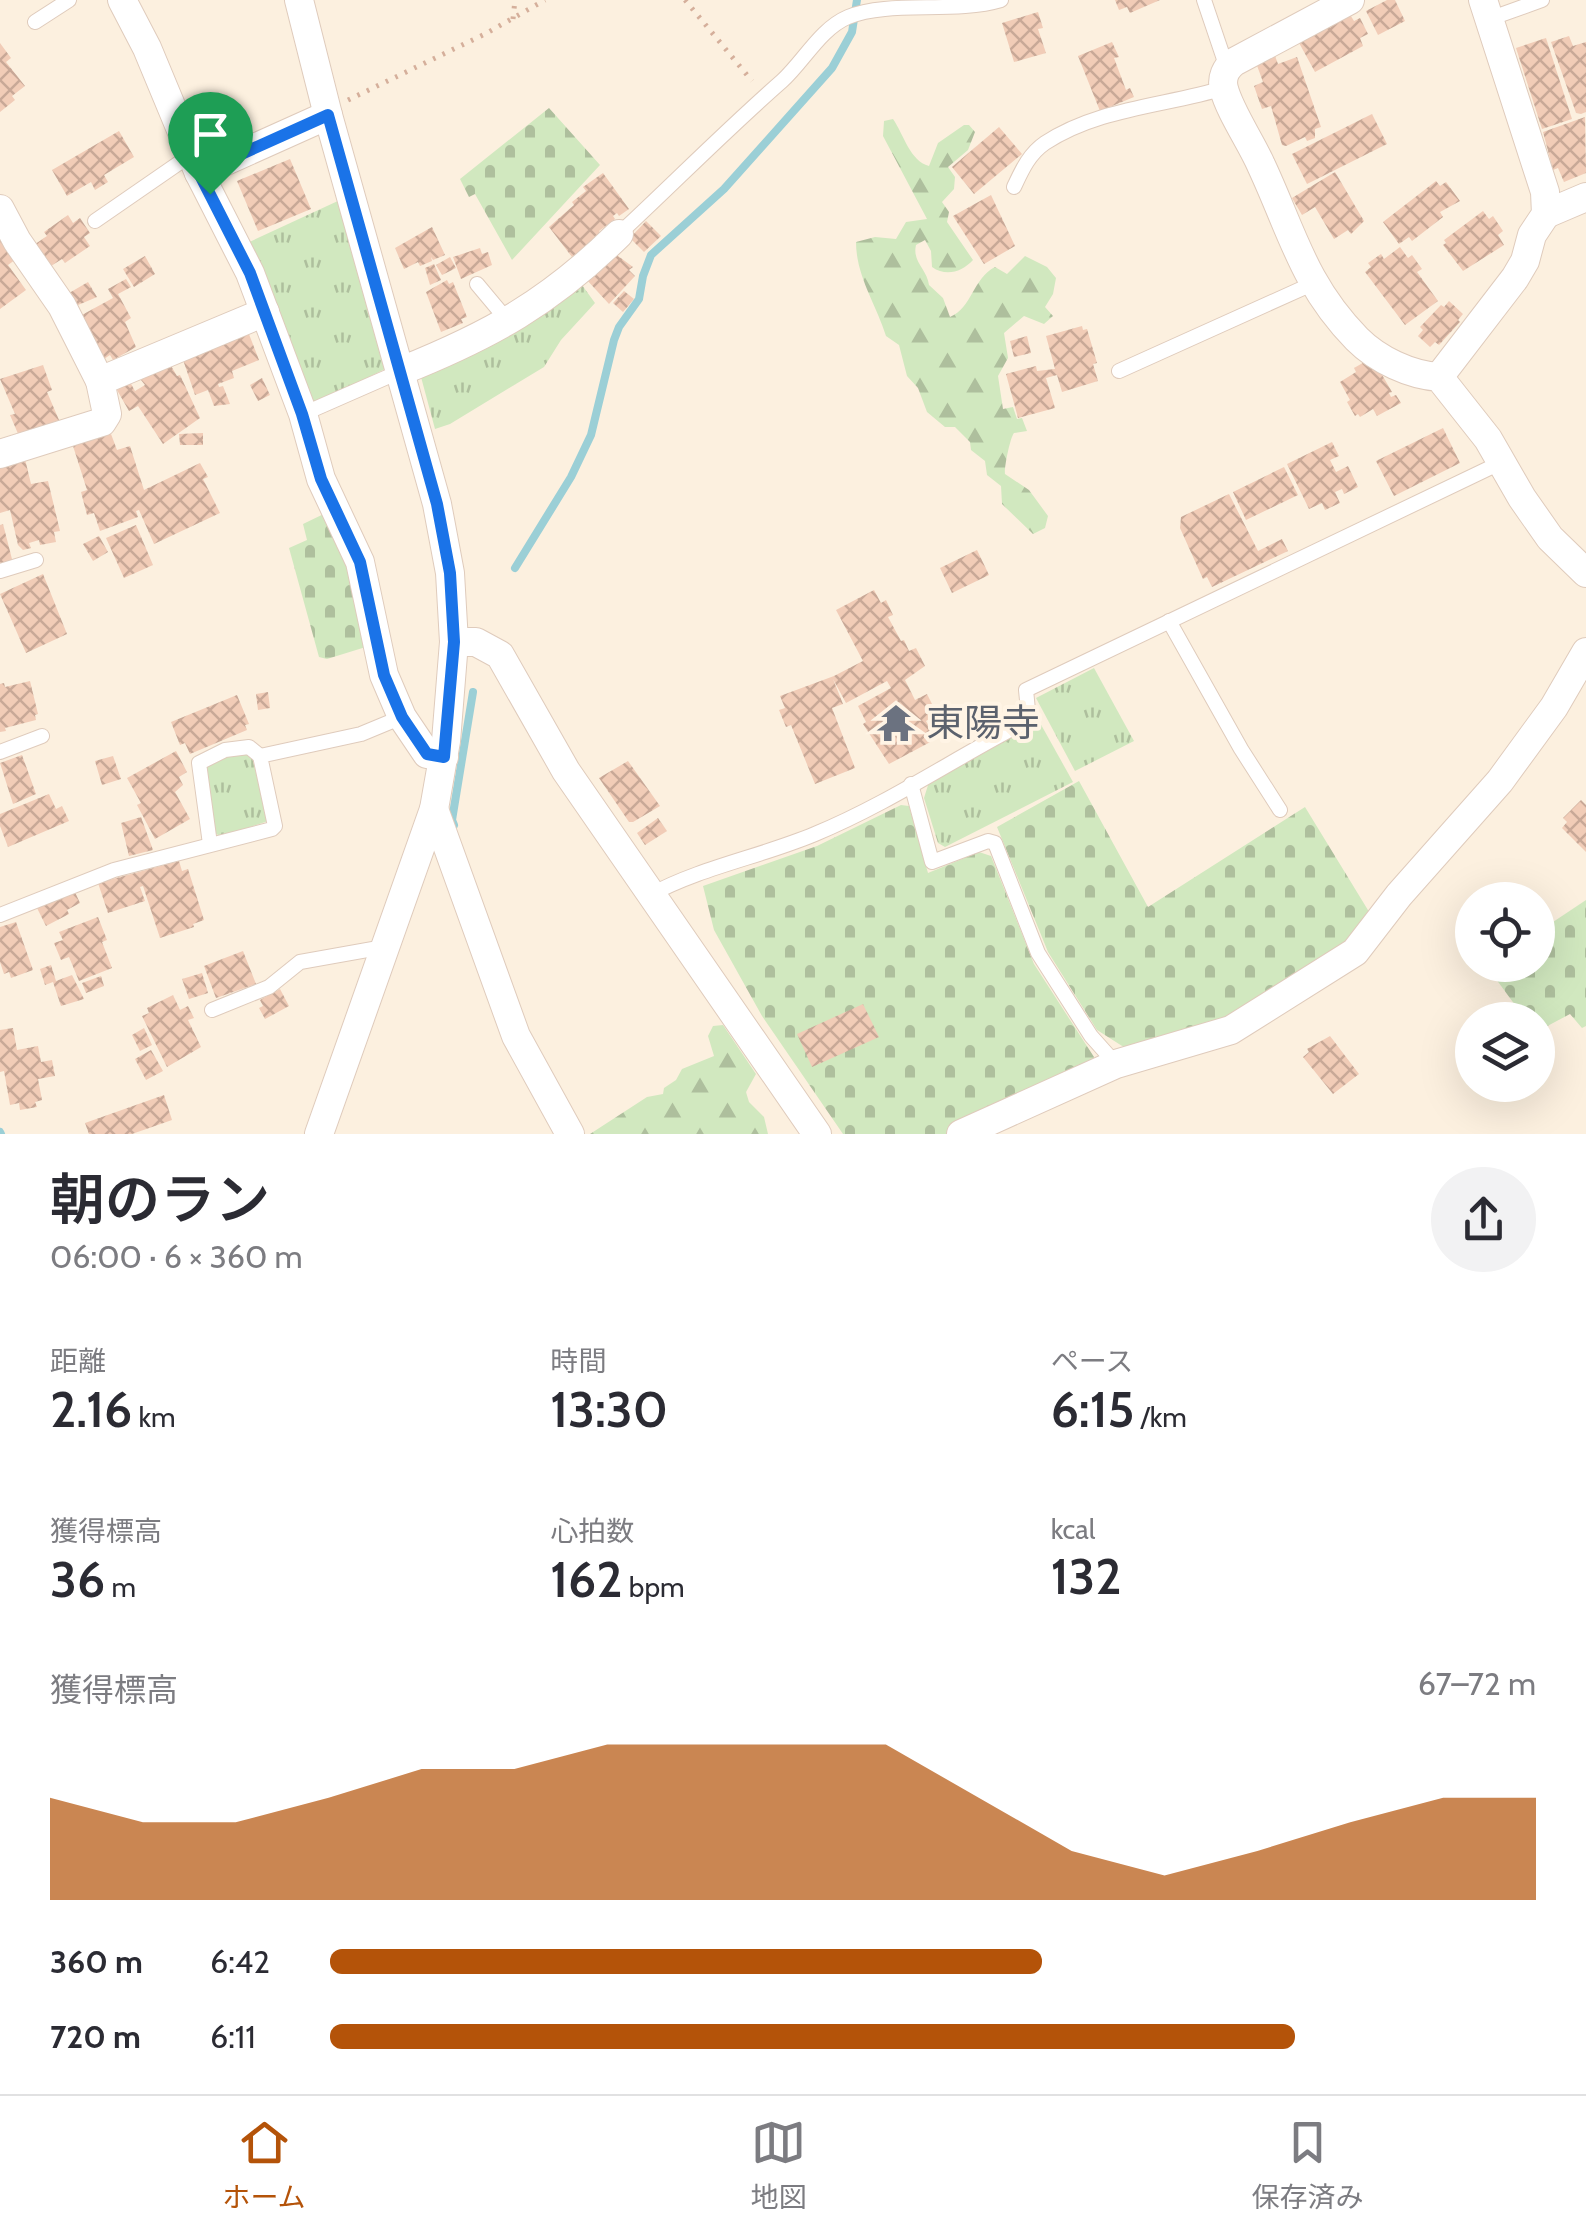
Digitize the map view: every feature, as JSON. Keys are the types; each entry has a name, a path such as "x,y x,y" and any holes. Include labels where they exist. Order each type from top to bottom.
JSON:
{"street":[{"path":"122,0 196,163 240,248 265,312 321,479 360,562 384,675 402,717 427,754 444,757"},
{"path":"300,0 327,111 437,504 450,573 454,642 444,757 434,809 319,1134"},
{"path":"1350,0 1244,56 1225,78 1291,241 1312,284 1360,342 1406,369 1440,376 1503,462 1550,538 1586,573"},
{"path":"1486,10 1544,192 1546,214"},
{"path":"196,163 327,111"},
{"path":"1440,376 1515,278 1525,261 1532,235 1546,214 1586,198"},
{"path":"0,209 62,306 100,381 107,414 102,422 0,454"},
{"path":"401,371 460,348 509,322 562,286 619,234"},
{"path":"100,381 265,312"},
{"path":"454,642 476,642 500,655 566,771 817,1134"},
{"path":"961,1134 1116,1064 1231,1030 1355,952 1399,895 1500,782 1554,707 1586,652"},
{"path":"434,809 516,1036 570,1134"}],"lane":[{"path":"35,22 68,0"},
{"path":"619,234 783,80 828,31 855,15 974,8 1001,0"},
{"path":"1014,187 1024,164 1044,144 1127,110 1225,78 1204,0"},
{"path":"1486,10 1542,0"},
{"path":"94,221 196,163"},
{"path":"477,284 509,322"},
{"path":"1119,371 1312,284"},
{"path":"302,414 401,371"},
{"path":"650,895 718,865 814,834 1025,722 1026,690 1503,462"},
{"path":"0,571 36,560"},
{"path":"1169,620 1240,749 1280,810"},
{"path":"260,756 362,734 402,717"},
{"path":"0,752 42,736"},
{"path":"0,915 114,870 210,844 276,826 260,756 249,747 225,750 199,762 210,844"},
{"path":"911,784 932,862 988,841 995,843 1038,953 1090,1036 1116,1064"},
{"path":"212,1010 268,987 300,962 384,947"}],"path":[{"path":"513,19 515,0"},
{"path":"327,111 545,0"},
{"path":"686,0 764,95"}],"green space":[{"path":"549,108 600,165 512,260 475,194 469,197 460,179"},
{"path":"893,119 912,153 929,166 938,143 964,125 975,132 968,150 948,167 955,177 954,189 942,202 949,212 947,222 973,260 959,270 943,272 932,267 931,251 925,240 916,245 916,256 929,285 943,298 950,317 995,267 1007,274 1025,256 1047,267 1056,278 1045,307 1053,316 1044,324 1024,316 1004,333 1008,358 998,376 1003,409 1013,407 1027,431 1012,436 1005,474 1029,490 1048,516 1045,528 1033,534 1002,504 1001,486 987,475 985,461 971,450 970,442 955,427 945,427 927,412 918,388 907,376 899,345 886,336 863,278 856,242 875,237 896,239 906,222 927,219 883,136 884,121"},
{"path":"340,200 385,369 319,402 311,401 245,244"},
{"path":"582,285 595,303 561,340 544,367 450,424 435,429 421,377"},
{"path":"332,510 369,646 327,659 319,657 289,548 307,540 303,524"},
{"path":"1094,668 1134,741 1075,771 1036,698"},
{"path":"1039,721 1073,782 945,847 938,843 924,798 929,782"},
{"path":"248,754 268,821 221,837 215,833 206,766 224,757"},
{"path":"1079,781 1148,907 1305,807 1371,915 1345,947 1221,1023 1130,1051 1097,1030 1048,952 997,827"},
{"path":"901,805 909,806 928,873 979,852 991,856 1034,964 1094,1057 1093,1069 950,1134 843,1134 762,1016 714,930 703,886 817,846"},
{"path":"1586,900 1586,1026 1582,1028 1570,1014 1555,1022 1555,1002 1513,1002 1498,982 1555,982 1555,921"},
{"path":"723,1025 756,1074 746,1092 749,1102 764,1117 768,1134 590,1134 647,1097 663,1094 682,1069 714,1056 708,1036 713,1026"}],"building":[{"path":"1115,0 1160,0 1130,13 1127,7 1119,10"},
{"path":"1395,0 1405,21 1378,35 1366,11"},
{"path":"1038,12 1043,28 1038,29 1046,53 1014,62 1002,23"},
{"path":"1349,13 1354,21 1360,18 1368,34 1360,38 1363,46 1315,72 1298,41"},
{"path":"1569,36 1573,46 1586,42 1586,112 1581,114 1576,113 1551,42"},
{"path":"1546,38 1572,119 1542,129 1516,48"},
{"path":"1112,42 1126,90 1130,88 1134,97 1100,111 1078,56"},
{"path":"0,43 11,58 6,62 25,86 0,112"},
{"path":"1275,56 1278,64 1297,57 1321,127 1315,129 1315,138 1307,141 1305,137 1282,145 1271,106 1262,109 1254,86 1263,82 1255,60"},
{"path":"1372,114 1387,144 1307,184 1292,154"},
{"path":"1585,117 1586,173 1564,182 1558,168 1553,170 1543,132"},
{"path":"999,127 1022,154 974,194 952,167"},
{"path":"119,131 134,157 104,175 108,182 95,190 91,182 67,196 52,170"},
{"path":"290,159 311,209 258,231 237,181"},
{"path":"1335,172 1364,221 1351,234 1348,230 1334,239 1315,207 1302,215 1292,198"},
{"path":"603,173 629,209 613,216 615,219 599,231 601,234 572,257 549,227 586,191 583,187"},
{"path":"1436,181 1440,186 1446,182 1460,201 1440,212 1443,217 1412,241 1409,237 1399,244 1383,222"},
{"path":"991,195 1015,246 984,264 953,216"},
{"path":"1483,211 1489,219 1493,216 1503,231 1498,235 1504,245 1463,271 1443,245 1444,240"},
{"path":"68,215 73,223 80,218 90,233 84,237 90,246 65,263 62,259 43,271 28,249"},
{"path":"646,221 661,236 644,252 630,238"},
{"path":"432,227 445,255 404,269 395,248"},
{"path":"0,239 19,257 8,265 26,290 0,309"},
{"path":"1400,247 1422,269 1417,272 1438,301 1405,325 1365,272 1371,267 1368,263 1381,254 1384,259"},
{"path":"480,248 482,254 488,252 492,265 461,279 453,257"},
{"path":"614,253 633,267 629,270 635,276 609,304 586,279"},
{"path":"145,256 155,274 134,287 123,269"},
{"path":"450,257 456,268 442,275 436,265"},
{"path":"434,264 441,280 430,285 425,268"},
{"path":"126,279 131,287 118,294 131,318 125,322 136,347 113,360 110,355 104,359 80,316 113,298 108,289"},
{"path":"447,280 449,284 453,282 467,317 461,319 463,323 441,332 426,292"},
{"path":"88,282 97,297 71,308 64,296"},
{"path":"624,291 634,299 623,312 613,303"},
{"path":"1449,301 1463,314 1460,322 1439,345 1435,342 1430,347 1418,336 1423,330 1420,327"},
{"path":"1082,326 1087,329 1097,363 1093,364 1098,381 1062,392 1057,375 1046,378 1055,408 1018,418 1006,374 1036,366 1037,371 1055,369 1046,336"},
{"path":"247,329 259,360 232,371 234,378 218,384 223,386 230,404 214,406 208,390 195,395 181,354"},
{"path":"1027,336 1031,353 1014,357 1010,341"},
{"path":"1368,360 1381,373 1391,397 1396,395 1401,403 1377,416 1373,409 1360,417 1355,416 1347,402 1350,400 1340,382"},
{"path":"170,364 180,375 200,418 163,444 138,406 129,411 117,390 130,382 135,391 145,385 141,380"},
{"path":"43,365 52,390 47,392 59,420 19,436 10,415 15,414 0,379"},
{"path":"262,378 270,395 258,401 250,385"},
{"path":"1443,428 1460,463 1394,496 1376,461"},
{"path":"203,433 203,445 180,445 179,434"},
{"path":"111,434 117,450 130,446 144,490 200,463 208,477 203,479 220,513 154,544 139,510 138,517 100,531 94,513 87,515 81,492 87,490 73,446"},
{"path":"1332,442 1339,456 1330,460 1336,472 1348,466 1358,487 1344,494 1342,489 1335,492 1340,503 1325,510 1322,503 1309,509 1287,464"},
{"path":"25,459 31,484 48,481 60,531 54,532 56,542 40,545 39,540 23,550 18,545 10,510 0,513 0,465"},
{"path":"1284,467 1298,495 1246,520 1233,492"},
{"path":"1229,494 1258,551 1282,539 1288,551 1212,587 1207,577 1203,579 1180,528 1181,517"},
{"path":"3,524 13,563 0,566 0,525"},
{"path":"136,525 153,565 124,578 106,538"},
{"path":"99,536 108,552 93,561 83,544"},
{"path":"977,550 989,575 952,593 940,568"},
{"path":"43,574 67,634 26,653 0,594"},
{"path":"874,590 881,603 886,600 893,615 888,617 901,641 909,651 916,648 925,666 905,680 915,700 927,694 937,714 926,721 936,739 889,764 863,724 866,722 858,706 891,688 887,681 846,703 833,679 843,704 832,708 855,768 815,784 791,725 786,727 779,710 785,708 780,696 863,661 836,610"},
{"path":"30,681 36,720 0,732 0,684 5,687"},
{"path":"268,692 270,708 258,710 256,694"},
{"path":"237,695 249,724 245,725 247,730 190,754 185,743 180,745 171,722"},
{"path":"176,751 187,772 179,777 183,785 175,792 190,819 155,839 127,778"},
{"path":"22,755 36,794 13,804 0,763"},
{"path":"113,756 121,779 102,785 95,761"},
{"path":"628,761 660,806 633,822 629,822 599,778"},
{"path":"49,794 56,809 62,806 69,821 8,847 0,814"},
{"path":"1581,800 1586,805 1586,852 1562,828 1567,822 1563,818"},
{"path":"141,817 153,850 129,856 121,823"},
{"path":"658,818 667,831 645,845 637,833"},
{"path":"179,861 182,871 188,869 204,920 160,938 143,886 140,887 145,901 108,913 98,883"},
{"path":"74,890 80,903 46,926 37,908"},
{"path":"98,917 112,968 79,981 69,957 61,960 54,943 63,940 59,932"},
{"path":"16,922 33,970 11,978 9,972 4,974 0,962 0,927"},
{"path":"243,951 256,984 216,998 204,966"},
{"path":"51,965 56,981 72,975 84,999 61,1006 53,982 45,985 40,969"},
{"path":"202,973 208,993 189,999 182,979"},
{"path":"101,976 104,986 86,993 82,983"},
{"path":"280,989 289,1006 265,1019 259,1008 263,1006 260,1000"},
{"path":"173,995 180,1010 188,1006 194,1018 188,1020 201,1047 167,1067 142,1016 149,1013 147,1008"},
{"path":"863,1004 879,1037 812,1067 797,1034"},
{"path":"13,1028 17,1050 38,1046 41,1062 52,1060 55,1076 38,1079 42,1100 35,1102 37,1107 20,1110 19,1103 10,1105 4,1071 0,1072 0,1030"},
{"path":"144,1028 152,1045 140,1051 132,1035"},
{"path":"1330,1036 1359,1074 1333,1094 1303,1057 1309,1052 1307,1049"},
{"path":"151,1050 163,1071 146,1080 135,1059"},
{"path":"164,1095 172,1120 132,1134 89,1134 85,1123"}],"waterway":[{"path":"515,568 571,477 591,435 614,340 639,299 651,255 724,189 832,68 852,32 857,0"},
{"path":"454,825 473,692"}],"place":[{"name":"東陽寺","path":"896,723"}],"route":[{"path":"328,115 437,504 450,573 454,642 444,757 427,754 402,717 384,675 360,562 321,479 302,414 240,248 210,194 199,173 328,115"}]}
